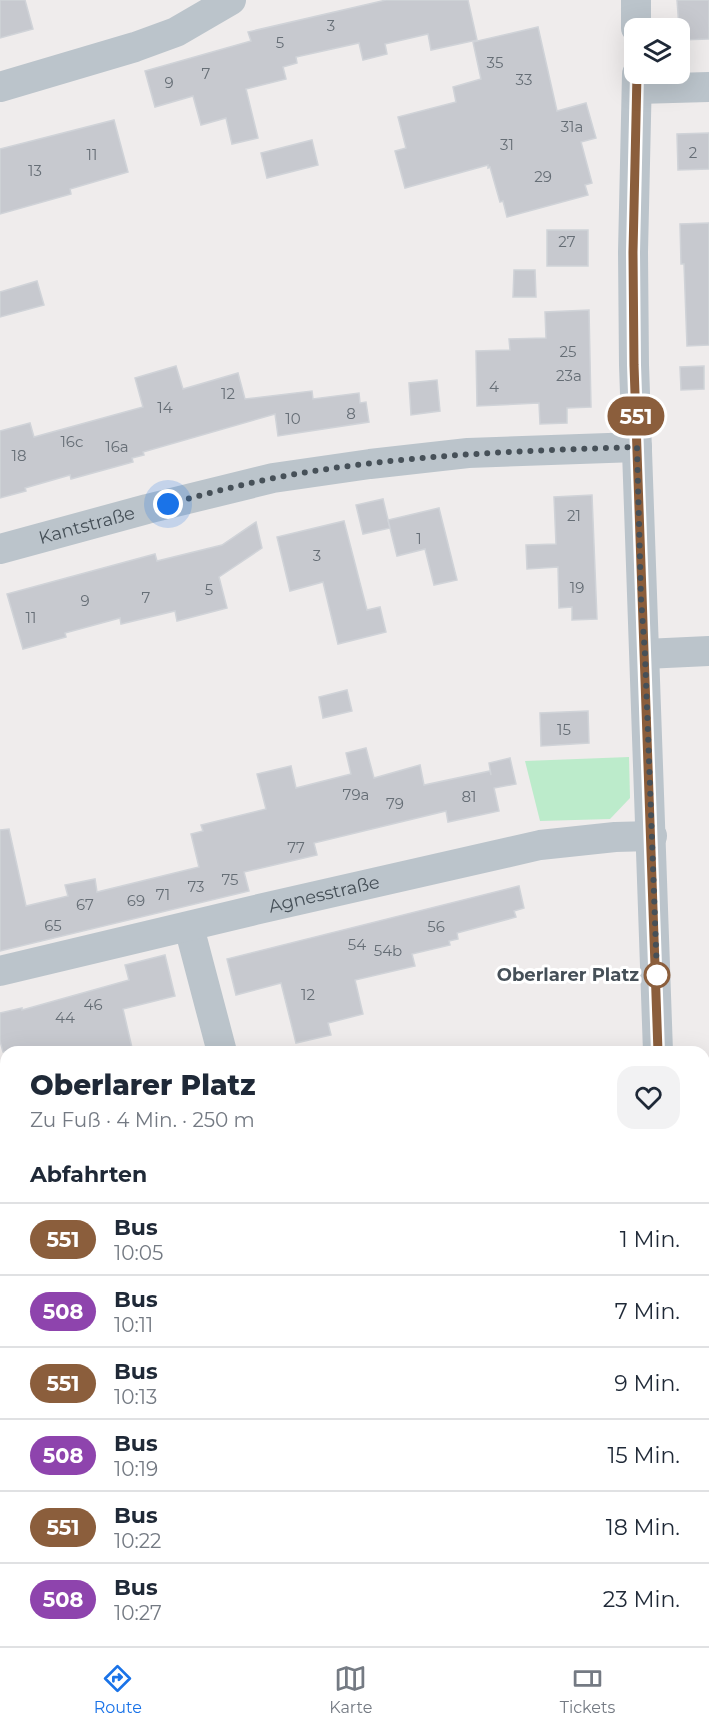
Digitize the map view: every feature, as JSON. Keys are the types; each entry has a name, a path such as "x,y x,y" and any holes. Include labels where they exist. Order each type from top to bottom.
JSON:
{"street":[{"path":"0,87 135,47 176,32 231,0"},
{"path":"636,0 636,18"},
{"path":"637,84 633,252 637,447 658,1046"},
{"path":"673,84 709,87"},
{"name":"Kantstraße","path":"0,549 273,478 468,453 637,447"},
{"path":"645,654 709,651"},
{"name":"Agnesstraße","path":"0,971 540,845 615,837 652,836"},
{"path":"189,927 220,1046"}],"green space":[{"path":"629,757 630,798 610,819 540,821 525,761"}],"building":[{"path":"0,0 25,0 33,29 0,38"},
{"path":"386,0 468,0 477,40 431,50 428,34 385,44 387,54 363,60 359,43 296,57 297,63 283,67 286,79 246,89 258,138 232,144 226,118 201,125 193,96 155,107 145,71 251,41 248,32"},
{"path":"677,0 709,0 709,39 690,40 690,18 678,18"},
{"path":"538,27 557,111 586,103 596,138 581,142 592,183 585,185 588,195 507,217 488,165 405,188 395,151 406,148 398,117 456,102 453,87 481,79 473,42"},
{"path":"114,120 128,172 70,189 71,194 0,214 0,149"},
{"path":"709,133 709,169 678,170 677,134"},
{"path":"312,140 318,165 267,178 261,153"},
{"path":"709,223 709,345 687,346 680,224"},
{"path":"547,230 588,230 588,266 547,266"},
{"path":"514,270 535,270 536,297 513,297"},
{"path":"37,281 44,305 0,317 0,292"},
{"path":"589,310 591,407 567,408 567,423 540,424 539,403 477,406 476,351 510,350 509,339 546,338 545,312"},
{"path":"176,366 183,389 238,373 245,399 312,391 313,399 359,393 360,403 366,402 369,422 278,436 275,414 143,452 144,455 132,458 133,462 71,479 70,475 0,498 0,431 30,423 34,437 143,407 135,378"},
{"path":"704,366 704,389 681,390 680,367"},
{"path":"437,380 440,411 411,415 409,383"},
{"path":"592,495 597,619 572,620 572,607 559,608 558,567 527,569 526,545 556,544 554,497"},
{"path":"383,499 390,528 363,534 356,505"},
{"path":"439,508 457,580 434,585 425,549 397,556 388,520"},
{"path":"344,521 367,610 380,607 386,632 338,644 323,582 290,591 277,537"},
{"path":"256,522 262,548 219,577 227,608 177,621 175,611 121,624 120,618 65,633 66,637 23,649 7,594 155,554 157,561 222,545"},
{"path":"347,690 352,711 323,718 319,697"},
{"path":"588,711 589,743 541,746 540,713"},
{"path":"366,748 374,778 420,765 424,785 490,771 491,775 489,763 510,758 516,784 494,788 499,811 448,822 446,811 314,843 317,855 244,872 249,891 0,951 0,830 9,829 26,906 68,896 65,885 95,879 97,892 199,867 191,834 203,831 201,825 266,809 257,774 291,766 296,788 351,774 346,753"},
{"path":"519,886 524,908 514,911 516,917 457,933 458,939 449,941 450,945 412,954 415,966 355,980 363,1014 328,1023 331,1035 296,1043 281,983 236,995 227,959"},
{"path":"165,955 175,996 123,1009 132,1046 1,1046 0,1013 22,1008 22,1010 129,980 125,965"}],"bus line":[{"name":"551","path":"637,84 633,252 634,365 658,1046"}],"place":[{"name":"Oberlarer Platz","path":"657,975"}],"route":[{"path":"168,504 273,478 370,464 468,453 637,447 657,975"}]}
